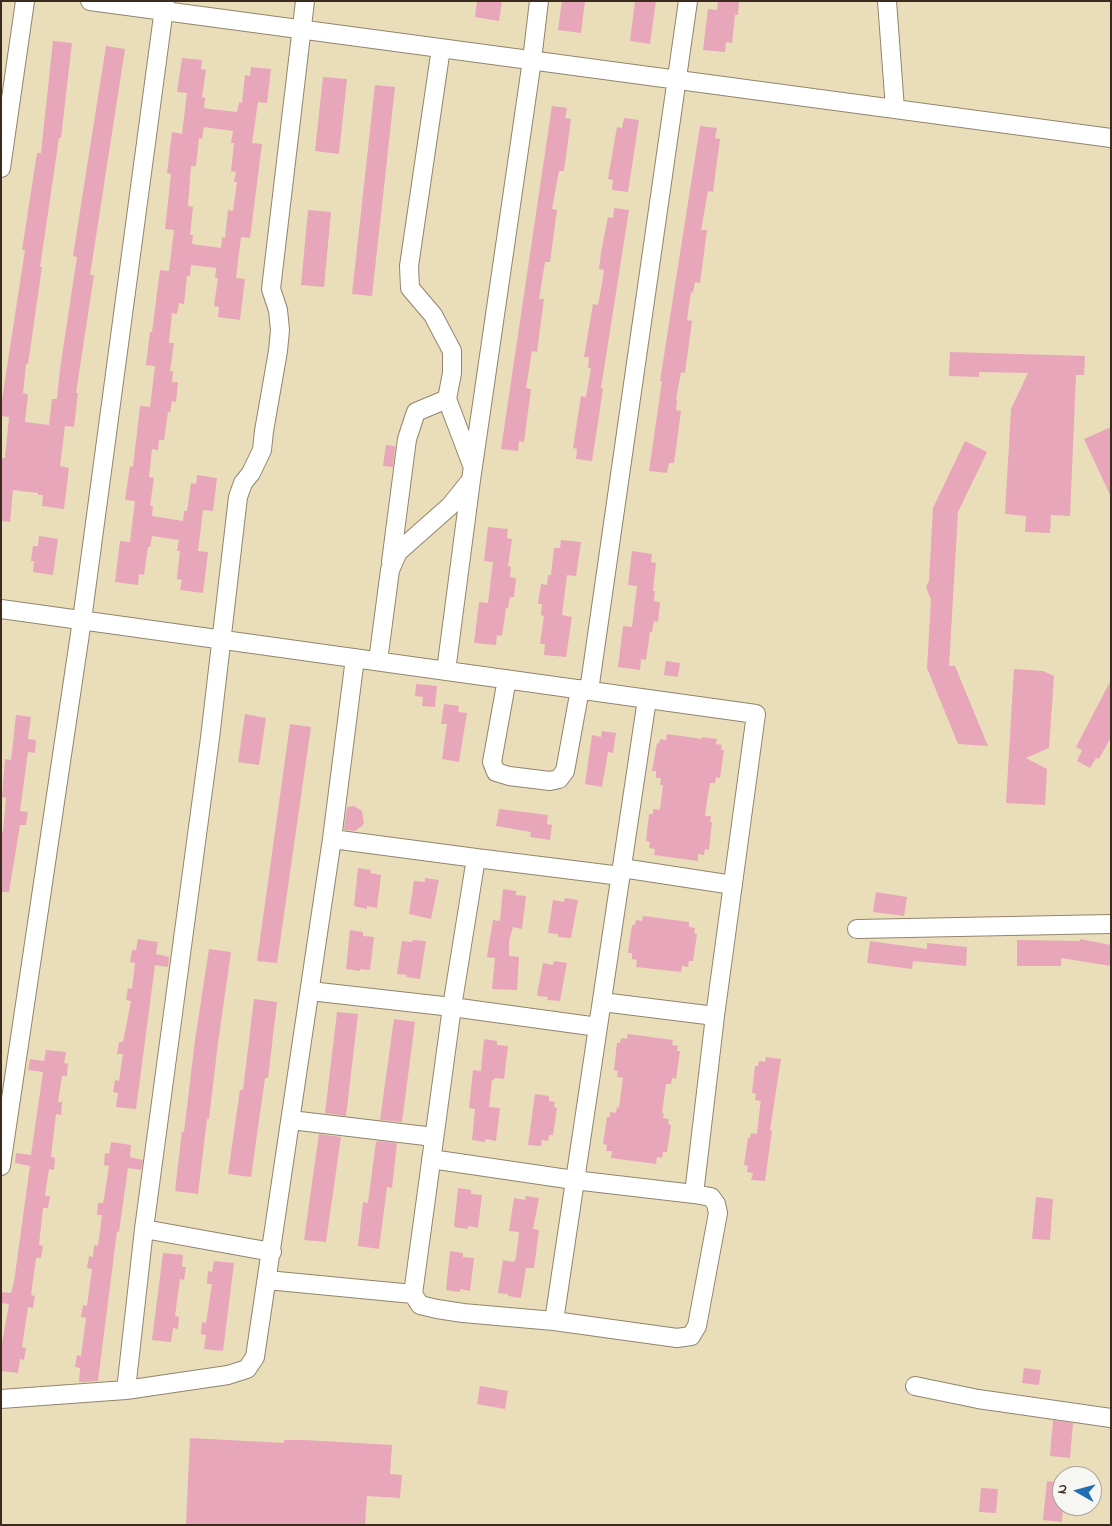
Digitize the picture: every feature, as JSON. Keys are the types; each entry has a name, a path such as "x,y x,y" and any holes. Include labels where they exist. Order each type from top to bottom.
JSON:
{"street":[{"path":"1,168 25,1"},
{"path":"90,1 165,6 302,30 1111,138"},
{"path":"126,1390 144,1229 210,738 238,497 243,483 262,450 278,351 279,320 272,289 305,1"},
{"path":"446,671 539,1"},
{"path":"508,679 492,762 496,772 509,776 550,781 559,779 565,771 585,690 688,1"},
{"path":"887,1 895,109"},
{"path":"1,1166 82,620 165,6"},
{"path":"441,48 409,266 410,288 433,315 452,351 452,374 447,400 472,473"},
{"path":"378,662 407,438 416,412 447,400"},
{"path":"390,570 398,552 450,506 472,473"},
{"path":"1,609 756,714 715,1016 694,1194"},
{"path":"1,1399 126,1390 228,1375 248,1369 255,1357 332,839 355,658"},
{"path":"554,1321 648,699"},
{"path":"332,839 476,858 733,884"},
{"path":"431,1159 574,1180 711,1197 716,1204 718,1213 697,1326 691,1336 677,1338 554,1321 463,1313 420,1305 414,1294 431,1159 452,1007 476,858"},
{"path":"857,929 1111,924"},
{"path":"310,991 452,1007 598,1027"},
{"path":"602,1002 715,1016"},
{"path":"291,1120 434,1137"},
{"path":"144,1229 272,1252"},
{"path":"267,1280 414,1294"},
{"path":"915,1386 978,1399 1111,1418"}],"building":[{"path":"477,1 502,1 499,21 475,17"},
{"path":"562,1 585,1 581,33 558,30"},
{"path":"635,1 656,1 650,44 630,41"},
{"path":"718,1 739,1 738,15 735,15 732,43 726,42 725,52 703,50 708,9 717,10"},
{"path":"53,41 72,43 61,138 59,138 23,393 28,394 25,422 49,425 52,399 57,399 77,257 73,256 106,46 125,49 90,275 94,275 76,393 78,393 74,427 65,426 60,466 69,468 64,509 42,506 43,495 38,495 38,493 13,490 10,522 1,521 1,458 5,458 9,417 1,416 1,406 25,250 22,250 37,153 41,153"},
{"path":"182,58 202,60 201,69 206,70 202,97 205,98 204,108 237,112 239,102 242,103 245,75 250,76 251,67 271,69 267,103 258,102 252,143 262,144 250,238 241,237 236,278 245,279 240,320 218,317 219,307 214,306 218,278 215,278 216,268 191,265 190,276 187,276 184,304 179,303 177,314 172,313 169,343 174,343 170,371 173,371 172,382 178,382 176,402 172,401 170,413 168,412 164,440 159,440 158,450 152,449 149,477 154,478 150,506 153,506 152,516 183,521 184,511 187,511 191,483 196,484 197,475 217,478 213,511 203,510 198,551 208,552 203,593 180,590 182,580 177,579 180,551 177,551 179,540 152,536 150,547 148,547 144,575 139,574 138,585 115,582 120,541 130,542 135,501 125,500 130,466 133,467 140,406 150,407 155,366 146,365 160,270 169,271 174,230 165,229 171,174 167,173 172,132 182,134 187,93 177,92","holes":["204,127 233,131 231,143 234,143 231,171 236,172 234,182 237,182 233,211 228,210 225,238 222,237 221,248 192,244 193,235 190,235 193,207 188,206 191,166 196,166 199,138 202,139"]},
{"path":"323,77 347,79 339,154 315,151"},
{"path":"375,85 395,87 372,296 352,294"},
{"path":"552,106 567,108 565,118 571,119 564,171 559,171 552,209 557,210 550,262 545,262 539,299 544,299 537,352 532,351 526,388 531,389 524,442 519,441 518,451 501,449"},
{"path":"624,118 639,120 628,192 612,190 613,180 608,179 617,127 622,128"},
{"path":"700,126 717,128 715,138 720,139 713,192 708,191 701,230 707,230 700,283 695,282 693,293 691,292 687,320 692,321 685,373 681,372 676,400 676,410 681,411 674,463 669,463 667,473 649,471 662,381 660,381"},
{"path":"614,208 629,210 601,388 603,389 592,461 576,459 577,449 573,448 581,396 586,397 591,368 588,368 589,357 584,357 593,304 598,305 602,284 604,270 599,269 601,253 608,217 613,218"},
{"path":"308,210 331,212 324,287 301,285"},
{"path":"950,352 1085,356 1084,375 1076,375 1070,516 1051,515 1050,533 1025,532 1026,516 1005,514 1011,409 1028,373 979,372 979,377 949,376"},
{"path":"1111,427 1111,497 1084,439"},
{"path":"965,441 987,452 958,512 949,666 955,666 988,746 958,744 927,668 931,600 926,587 929,581 933,508"},
{"path":"386,445 395,446 393,467 383,466"},
{"path":"488,527 508,529 507,538 512,539 508,566 511,567 510,577 516,578 514,597 510,597 508,608 506,608 502,636 497,635 496,645 474,643 479,602 488,603 493,562 484,561"},
{"path":"39,536 58,539 53,575 33,572 34,561 31,561 33,546 38,546"},
{"path":"561,540 581,542 576,576 567,575 562,615 572,617 566,657 544,655 545,644 540,644 544,616 541,615 542,604 538,604 541,584 547,585 548,575 551,575 554,548 560,548"},
{"path":"632,551 652,554 651,562 656,563 653,591 655,591 654,601 660,602 658,622 654,621 652,632 650,632 646,660 641,659 640,670 618,667 623,626 632,627 637,586 628,585"},
{"path":"666,661 680,663 678,677 664,675"},
{"path":"1014,669 1043,671 1054,676 1049,748 1026,758 1047,769 1045,805 1006,803"},
{"path":"1111,680 1111,737 1099,759 1096,758 1090,768 1077,761 1082,750 1076,747"},
{"path":"416,684 437,686 435,707 422,706 423,697 415,696"},
{"path":"444,704 459,706 458,712 467,713 459,762 442,759 447,724 441,724"},
{"path":"245,714 266,718 259,765 238,762"},
{"path":"16,715 31,717 28,739 36,740 35,753 28,752 20,811 28,812 26,825 20,825 9,892 1,892 1,831 3,832 6,798 2,797 5,759 11,760"},
{"path":"290,724 311,727 277,963 257,961"},
{"path":"602,731 616,733 613,753 608,752 602,787 585,784 592,735 601,737"},
{"path":"667,734 717,739 716,744 722,745 721,750 724,750 720,778 716,777 715,783 710,783 707,801 705,816 711,816 710,822 712,822 709,850 705,849 704,855 698,854 698,861 654,855 655,849 649,848 650,842 646,841 649,814 653,814 653,809 660,810 663,785 660,785 661,778 656,778 656,771 652,771 657,743 659,744 660,739 666,740"},
{"path":"354,806 362,811 364,823 355,831 345,830 347,807"},
{"path":"499,809 548,815 547,824 552,825 550,840 530,837 531,832 496,826"},
{"path":"358,868 371,870 370,873 381,875 377,908 367,906 367,909 354,906"},
{"path":"425,878 439,880 431,919 409,914 414,881 425,882"},
{"path":"503,889 516,891 516,895 526,896 522,929 513,927 509,941 509,956 519,957 517,990 492,989 495,958 487,957 493,920 500,921"},
{"path":"876,892 907,897 904,916 873,912"},
{"path":"565,898 578,900 571,938 558,937 558,934 548,933 553,900 564,902"},
{"path":"643,916 689,922 689,927 695,928 694,933 697,934 693,961 689,961 688,967 682,966 681,972 636,967 637,960 632,959 632,953 628,953 632,925 635,925 636,920 642,921"},
{"path":"350,930 363,932 363,936 374,937 370,970 346,969"},
{"path":"138,939 158,942 156,954 169,957 168,967 155,965 136,1109 116,1107 118,1093 113,1092 115,1080 119,1081 123,1054 117,1054 119,1042 123,1042 131,1001 126,1000 128,988 132,989 135,963 130,962 132,950 136,950"},
{"path":"1080,939 1111,945 1111,966 1061,958 1061,966 1017,966 1017,940 1080,941"},
{"path":"413,940 426,941 420,979 397,974 402,941 412,942"},
{"path":"870,941 927,949 927,943 967,947 966,966 913,961 912,969 867,963"},
{"path":"209,949 231,952 198,1194 175,1191"},
{"path":"554,961 567,963 560,1001 547,1000 548,997 538,996 537,994 543,963 553,965"},
{"path":"254,999 277,1002 268,1078 265,1078 251,1177 228,1174 240,1090 243,1090"},
{"path":"337,1012 358,1014 346,1116 325,1113"},
{"path":"394,1019 415,1022 402,1122 380,1120"},
{"path":"628,1034 673,1040 672,1045 678,1046 677,1051 680,1051 676,1079 672,1078 671,1084 666,1084 662,1113 664,1113 663,1118 669,1119 668,1124 671,1125 667,1152 663,1152 662,1158 657,1157 656,1164 611,1158 612,1151 606,1151 607,1145 603,1144 607,1117 610,1117 610,1112 616,1113 617,1107 619,1108 623,1078 617,1077 618,1071 614,1070 617,1043 620,1043 621,1038 627,1039"},
{"path":"484,1039 497,1041 497,1045 508,1046 504,1079 494,1078 492,1080 489,1107 500,1108 496,1141 486,1139 485,1142 472,1140 475,1109 469,1108 473,1070 481,1071"},
{"path":"46,1050 66,1052 64,1063 68,1064 67,1076 62,1076 58,1102 62,1102 61,1115 56,1114 51,1157 55,1158 54,1170 49,1169 45,1196 50,1196 48,1208 43,1208 39,1245 43,1246 41,1258 36,1258 31,1295 35,1296 33,1308 28,1307 22,1347 26,1348 24,1360 20,1359 18,1373 1,1371 1,1349 9,1304 1,1303 1,1292 11,1293 14,1282 30,1166 15,1163 16,1153 31,1155 43,1072 28,1070 30,1059 44,1061"},
{"path":"766,1057 781,1059 770,1130 772,1131 765,1181 751,1180 753,1173 747,1172 748,1166 744,1165 748,1138 750,1138 751,1133 757,1134 761,1101 755,1100 756,1094 752,1093 755,1066 758,1066 759,1061 765,1062"},
{"path":"535,1094 549,1096 549,1101 555,1102 554,1107 557,1108 553,1135 549,1135 548,1141 542,1140 541,1146 528,1145"},
{"path":"319,1134 341,1137 326,1242 304,1240"},
{"path":"111,1142 131,1145 130,1157 143,1160 141,1170 128,1168 119,1232 117,1231 98,1381 79,1382 80,1368 75,1367 77,1355 81,1356 86,1318 81,1317 83,1305 87,1306 92,1269 87,1268 89,1256 93,1257 94,1245 98,1246 102,1215 97,1215 98,1203 103,1203 109,1166 104,1165 105,1153 109,1154"},
{"path":"376,1142 397,1143 392,1188 387,1187 379,1249 358,1246 363,1202 368,1203"},
{"path":"458,1188 471,1190 471,1194 482,1195 478,1228 468,1226 468,1229 454,1227"},
{"path":"526,1196 539,1198 533,1229 539,1230 534,1268 526,1268 521,1298 498,1293 503,1260 514,1262 516,1258 519,1232 509,1231 514,1198 525,1200"},
{"path":"1036,1197 1053,1199 1050,1240 1032,1239"},
{"path":"450,1251 463,1253 463,1257 474,1258 470,1291 460,1289 460,1292 446,1290"},
{"path":"163,1253 183,1255 182,1267 186,1267 184,1280 180,1279 175,1316 179,1317 178,1329 173,1328 171,1342 152,1340"},
{"path":"214,1261 234,1263 223,1351 204,1349 206,1335 201,1334 202,1322 206,1323 212,1284 207,1284 208,1271 212,1272"},
{"path":"1024,1368 1041,1370 1039,1385 1022,1383"},
{"path":"480,1386 508,1391 505,1409 477,1404"},
{"path":"1053,1420 1073,1423 1070,1458 1050,1456"},
{"path":"190,1438 284,1443 284,1440 304,1440 392,1445 390,1474 402,1475 400,1498 367,1496 365,1525 186,1525"},
{"path":"1047,1481 1052,1482 1052,1516 1062,1516 1062,1522 1043,1520"},
{"path":"981,1488 998,1489 996,1513 979,1512"}]}
